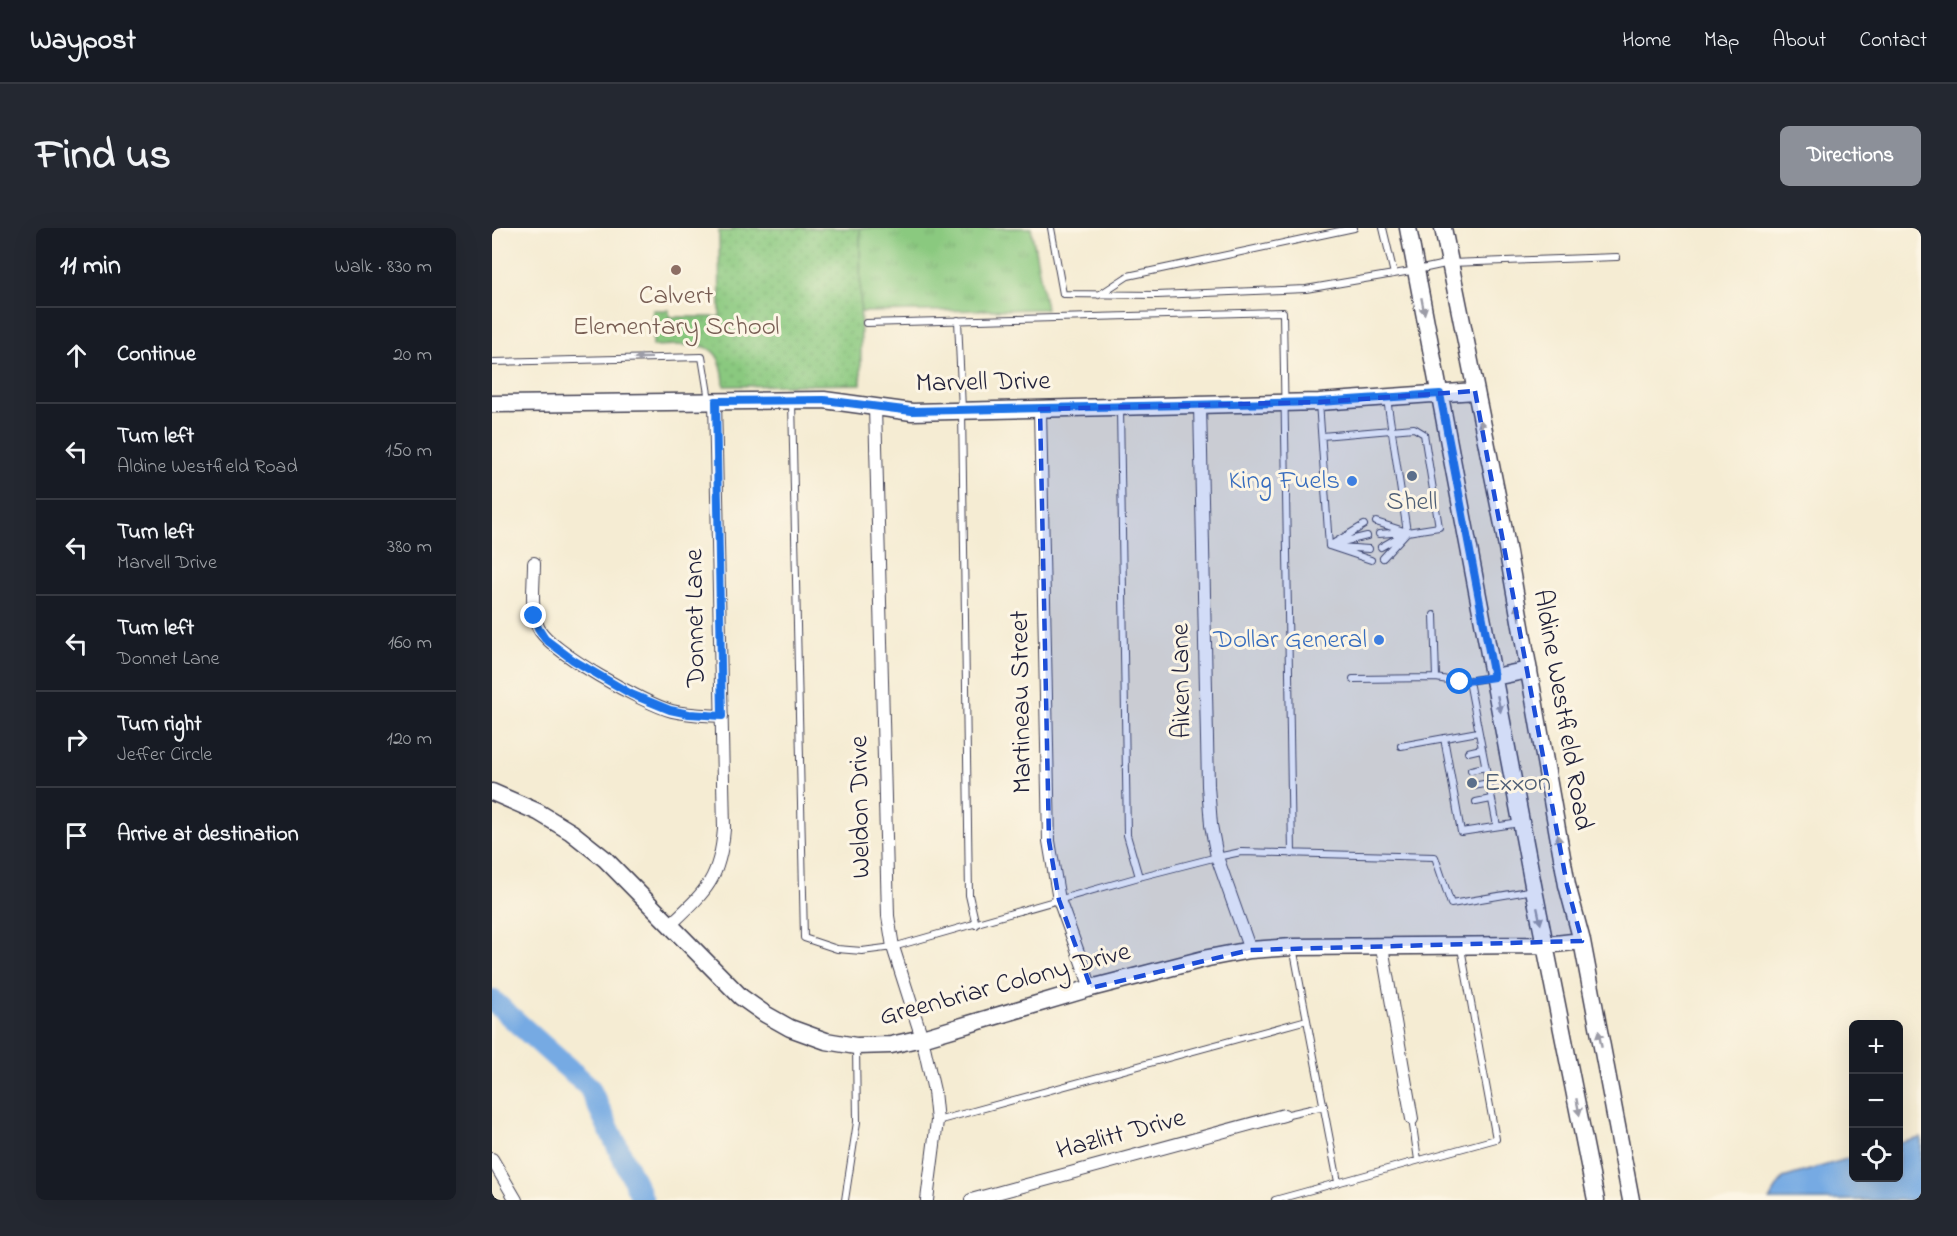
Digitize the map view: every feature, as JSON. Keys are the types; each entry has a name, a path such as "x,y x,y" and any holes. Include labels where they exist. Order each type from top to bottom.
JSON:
{"street":[{"path":"1408,228 1521,823 1596,1200"},
{"name":"Aldine Westfield Road","path":"1443,228 1503,525 1567,885 1582,941 1631,1200"},
{"name":"Marvell Drive","path":"492,404 824,400 912,411 1319,402 1475,391"},
{"name":"Donnet Lane","path":"671,924 706,889 718,867 724,829 712,401"},
{"name":"Aiken Lane","path":"1200,404 1208,786 1211,825 1217,856 1250,950"},
{"name":"Weldon Drive","path":"875,405 888,916 893,947 922,1038 934,1091 937,1121 927,1200"},
{"name":"Martineau Street","path":"1040,408 1049,841 1059,900 1091,988"},
{"path":"534,563 534,616 545,639 573,660 651,703 689,714 722,716"},
{"path":"1494,677 1528,670"},
{"name":"Greenbriar Colony Drive","path":"492,792 537,812 571,832 605,859 741,996 765,1014 790,1028 826,1041 856,1046 891,1045 922,1038 1091,988 1208,958 1250,950 1293,947 1546,945 1582,941"},
{"path":"1382,947 1412,1119"},
{"name":"Hazlitt Drive","path":"971,1200 1284,1116"},
{"path":"492,1159 516,1200"}],"lane":[{"path":"1051,228 1063,294 1157,295 1306,289 1450,263 1617,257"},
{"path":"1099,295 1128,276 1354,228"},
{"path":"1383,228 1394,274"},
{"path":"866,323 1283,312 1292,854"},
{"path":"958,320 962,410 969,895 976,925"},
{"path":"492,362 702,357 712,401"},
{"path":"1387,398 1407,532"},
{"path":"792,401 804,938 837,949 862,951 893,947 1139,877 1217,856 1241,852 1435,856 1451,904 1534,890"},
{"path":"1319,402 1329,546"},
{"path":"1120,407 1127,835 1139,877"},
{"path":"1322,436 1414,428 1424,434 1439,527 1378,534"},
{"path":"1376,522 1407,532"},
{"path":"1329,546 1364,525"},
{"path":"1381,547 1407,532"},
{"path":"1383,558 1407,532"},
{"path":"1329,546 1367,536"},
{"path":"1329,546 1369,549"},
{"path":"1329,546 1371,560"},
{"path":"1434,615 1436,678"},
{"path":"1353,679 1436,678 1460,682 1494,677"},
{"path":"1468,681 1497,826"},
{"path":"1401,746 1478,732"},
{"path":"1444,738 1454,773 1461,832 1521,823"},
{"path":"1468,752 1481,749"},
{"path":"1471,770 1485,767"},
{"path":"1474,786 1488,783"},
{"path":"1476,802 1491,799"},
{"path":"1275,1200 1496,1139 1461,946"},
{"path":"1293,947 1338,1182"},
{"path":"937,1121 1307,1020"},
{"path":"845,1200 857,1122 856,1046"},
{"path":"1284,1116 1324,1106"},
{"path":"1412,1119 1418,1160"}],"highlighted area":[{"path":"1475,391 1567,885 1582,941 1250,950 1091,988 1059,900 1049,841 1040,409 1319,402"}],"green space":[{"path":"732,228 860,228 861,384 724,386 722,369 712,350 693,345 653,346 653,310 669,310 669,317 720,317 719,231 732,231"},
{"path":"860,228 1031,228 1046,309 860,312"}],"water":[{"path":"1921,1138 1921,1200 1769,1200 1783,1178 1849,1158 1849,1182 1903,1182 1903,1142"}],"waterway":[{"path":"492,1000 589,1087 643,1200"}],"place":[{"name":"Calvert Elementary School","path":"676,270"},
{"name":"Shell","path":"1412,476"},
{"name":"King Fuels","path":"1352,481"},
{"name":"Dollar General","path":"1379,640"},
{"name":"Exxon","path":"1472,783"}],"route":[{"path":"534,616 545,639 573,660 631,694 670,710 722,716 716,401 824,400 912,411 1319,402 1440,394 1494,677 1460,682"}]}
